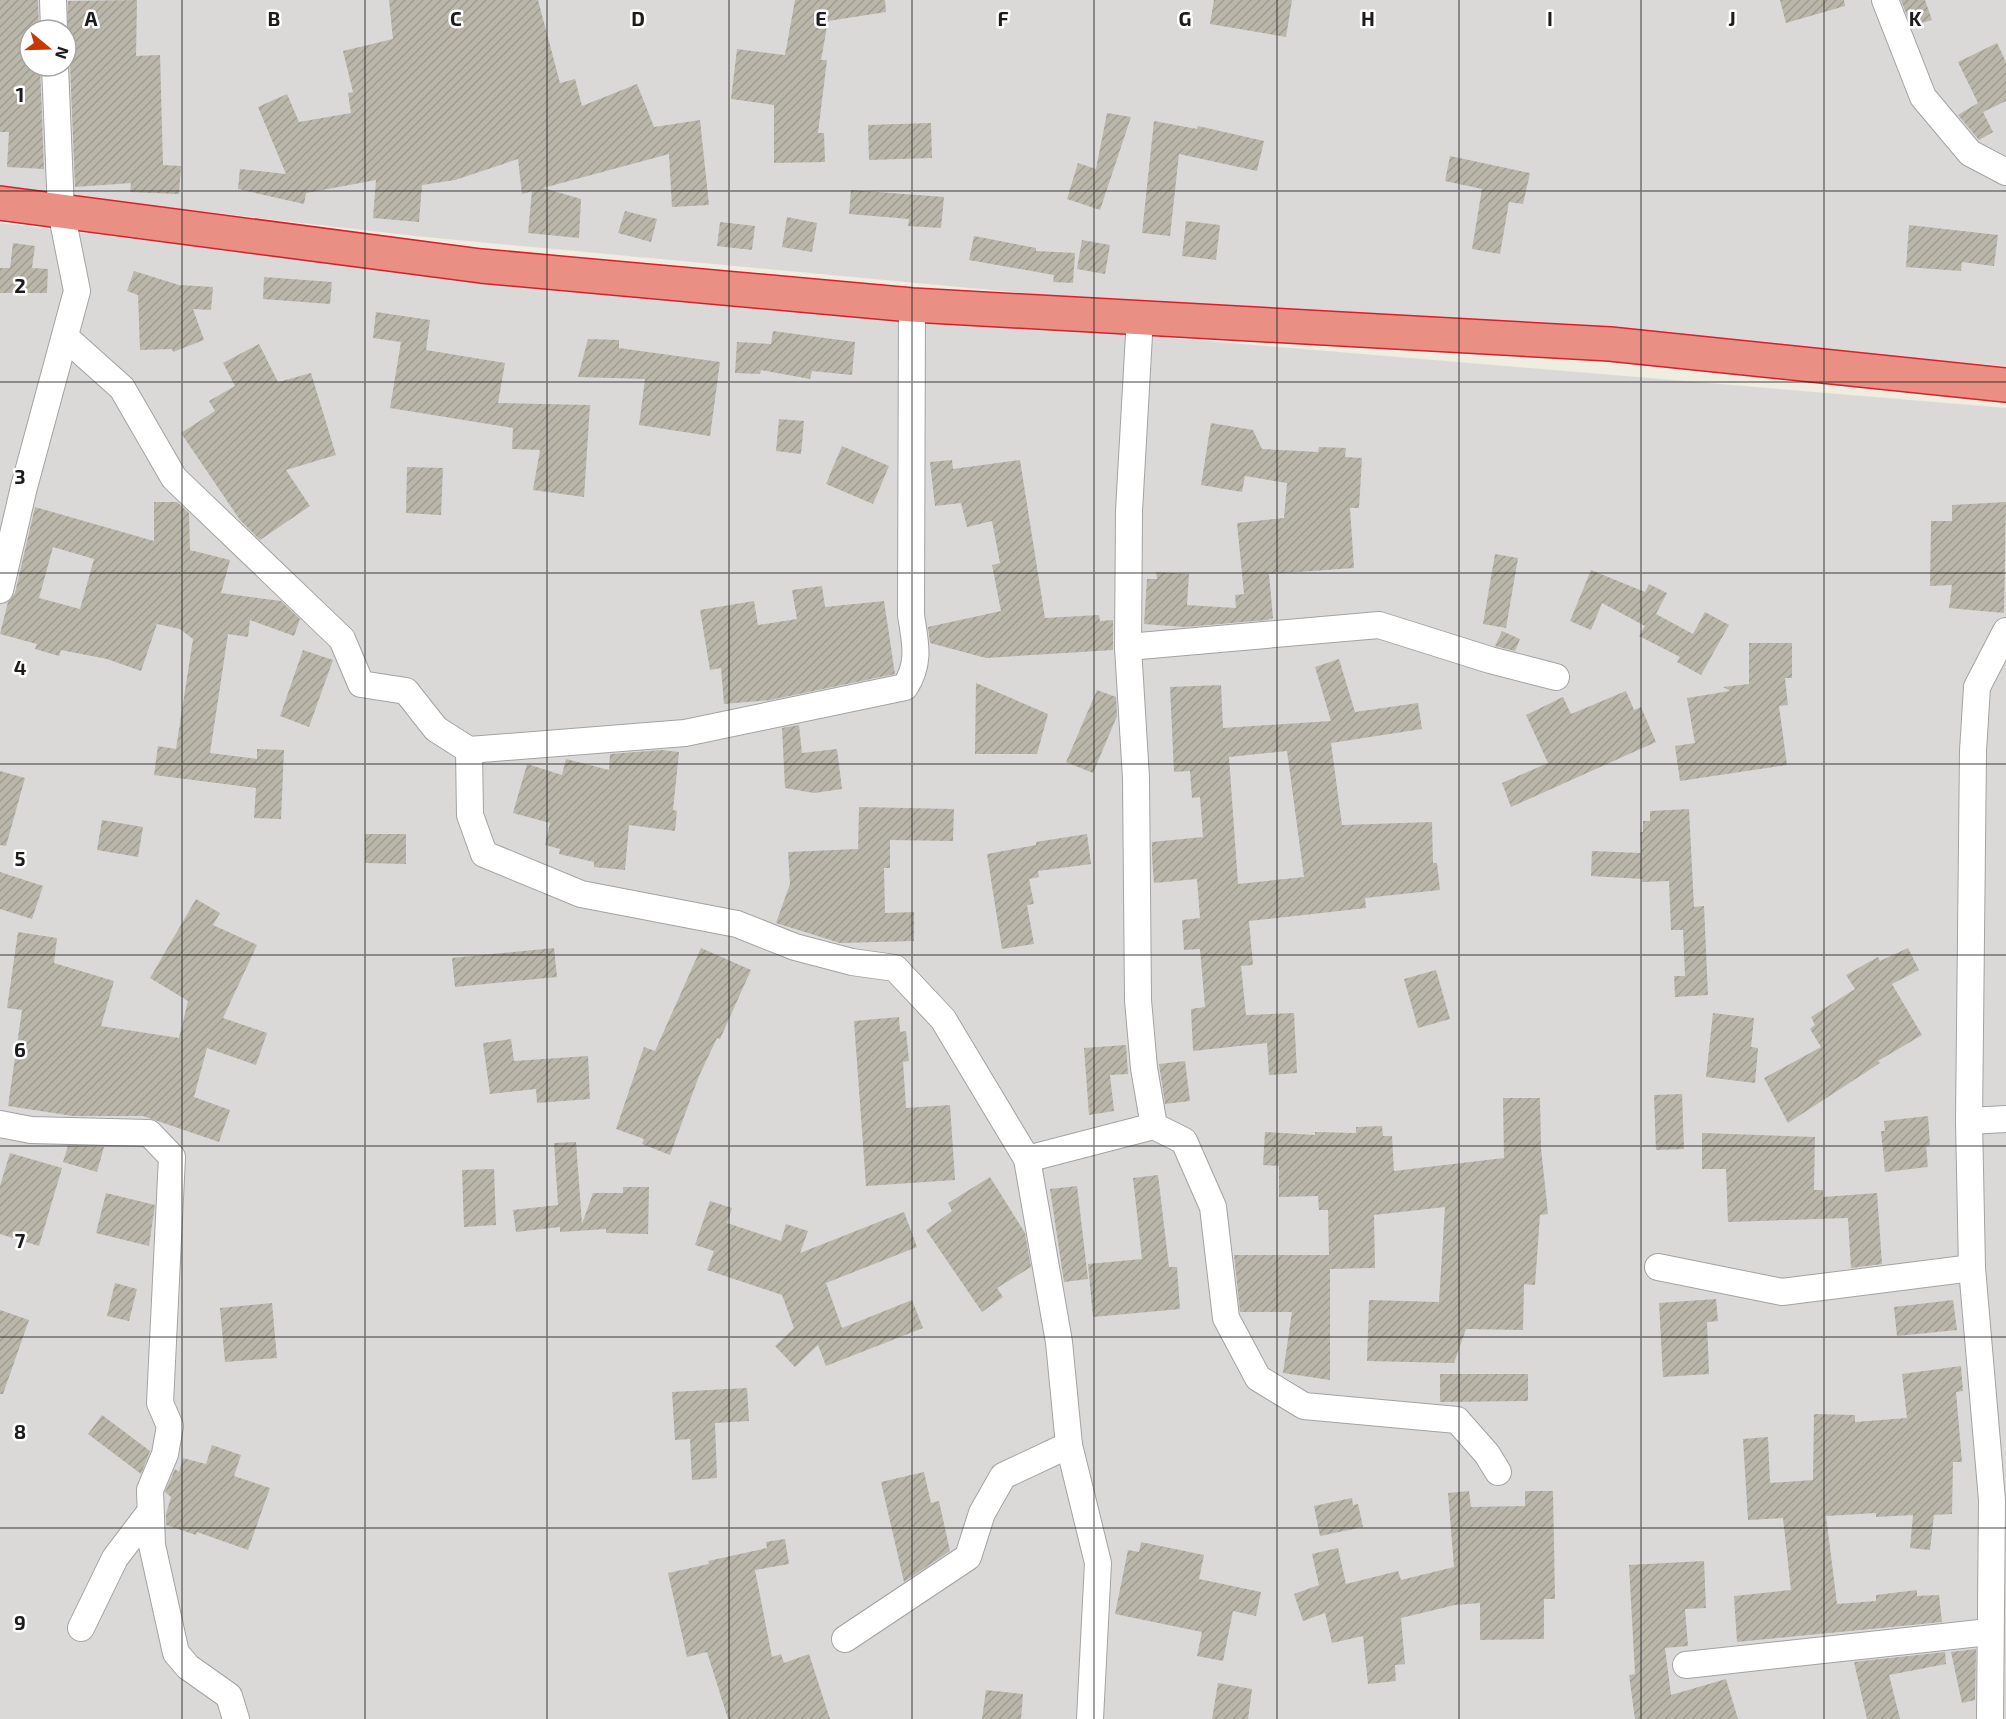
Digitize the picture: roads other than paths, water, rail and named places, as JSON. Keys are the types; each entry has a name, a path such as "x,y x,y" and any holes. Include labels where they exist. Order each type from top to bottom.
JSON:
{"highway":[{"path":"0,203 481,266 912,305 1610,344 2006,385"}],"street":[{"path":"53,0 54,18"},
{"path":"1885,0 1923,97 1970,153 2006,172"},
{"path":"0,590 24,487 76,291 61,211 55,78"},
{"path":"65,337 122,388 174,478 342,639 361,684 406,691 436,729 469,750 685,733 905,687 913,674 918,658 911,615 912,305"},
{"path":"1140,317 1129,512 1128,647 1136,778 1138,1000 1144,1068 1154,1126"},
{"path":"1128,647 1379,625 1490,660 1556,676"},
{"path":"1990,1719 1989,1632 1999,1497 1972,1268 1969,1121 1973,751 1977,687 2006,631"},
{"path":"469,750 470,815 484,854 581,894 737,924 795,947 852,962 895,968 943,1019 1027,1159 1059,1342 1069,1445 1098,1563 1090,1719"},
{"path":"1969,1121 2006,1119"},
{"path":"0,1124 31,1130 149,1133 172,1157 160,1403 170,1426 165,1454 150,1490 152,1545 176,1653 188,1666 229,1696 236,1719"},
{"path":"1027,1159 1154,1126 1184,1141 1213,1207 1226,1318 1258,1378 1304,1406 1457,1420 1487,1454 1498,1472"},
{"path":"1658,1267 1782,1292 1972,1268"},
{"path":"845,1639 968,1557 982,1514 1003,1476 1069,1445"},
{"path":"81,1628 115,1558 150,1512"},
{"path":"1686,1665 1989,1632"}]}
